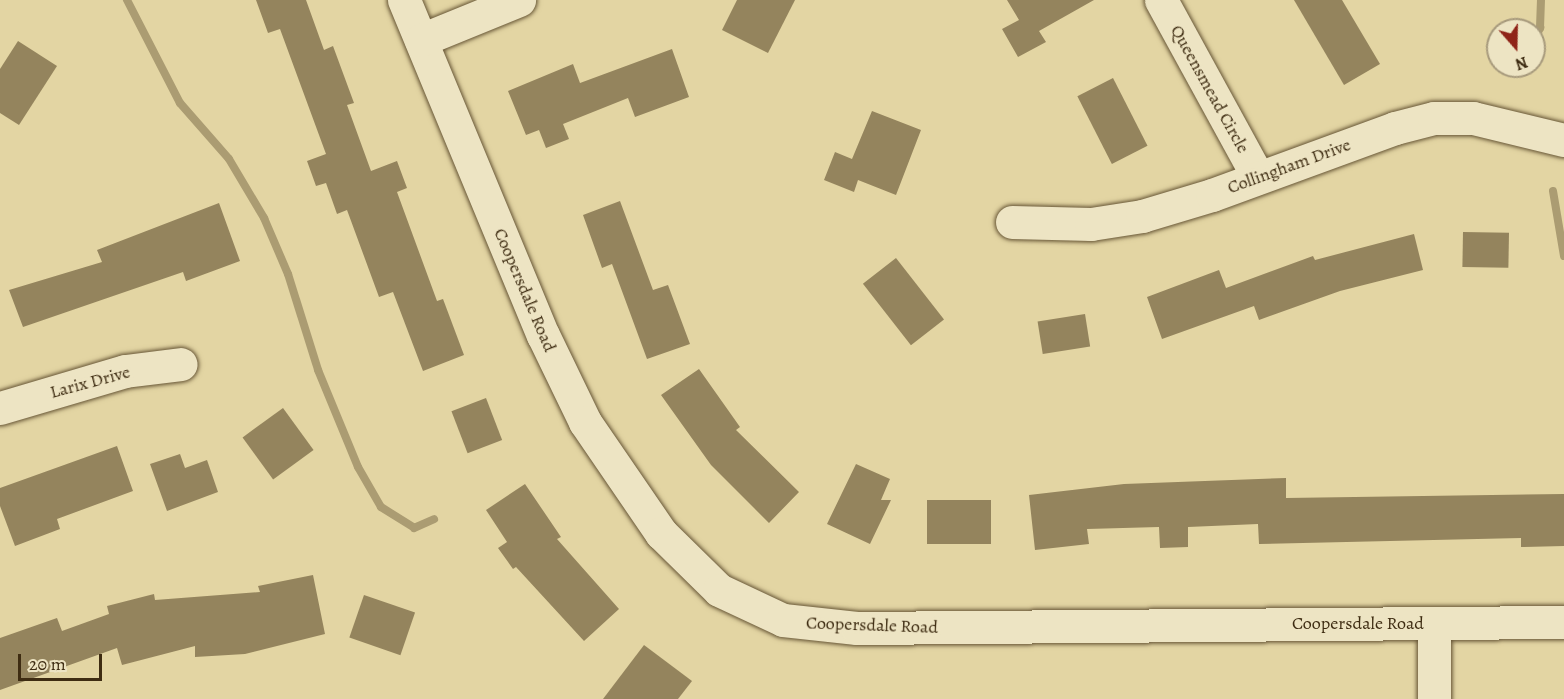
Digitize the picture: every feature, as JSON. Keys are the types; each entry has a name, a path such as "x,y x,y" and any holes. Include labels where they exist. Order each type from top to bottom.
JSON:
{"street":[{"name":"Coopersdale Road","path":"404,0 543,335 585,422 661,533 719,590 783,620 857,628 1564,622"},
{"path":"421,40 519,0"},
{"name":"Queensmead Circle","path":"1161,0 1258,177"},
{"name":"Collingham Drive","path":"1012,222 1091,224 1142,216 1395,128 1434,118 1473,118 1506,123 1564,140"},
{"name":"Larix Drive","path":"0,408 125,371 181,364"},
{"path":"1434,622 1434,699"}],"building":[{"path":"256,0 306,0 324,50 333,46 354,103 347,105 371,171 397,161 407,188 397,192 437,301 443,299 464,355 423,371 393,292 379,297 347,210 337,214 326,183 316,186 307,161 326,154 280,29 268,33"},
{"path":"737,0 795,0 768,53 722,30"},
{"path":"1007,0 1094,0 1039,31 1046,42 1018,57 1002,29 1019,20"},
{"path":"1294,0 1342,0 1380,64 1344,85"},
{"path":"18,41 57,66 19,125 0,113 0,69"},
{"path":"672,49 689,97 635,117 628,98 563,124 569,139 546,148 539,130 526,135 508,91 573,64 580,83"},
{"path":"1113,78 1148,146 1112,164 1077,96"},
{"path":"872,111 921,130 896,195 858,180 854,192 824,180 835,152 852,159"},
{"path":"620,201 653,290 668,285 690,344 647,359 612,264 602,268 583,215"},
{"path":"219,203 240,261 186,281 183,272 23,327 9,290 102,262 97,250"},
{"path":"1463,232 1509,233 1508,268 1462,267"},
{"path":"1414,234 1423,270 1340,291 1259,320 1254,306 1162,339 1147,297 1219,270 1226,288 1313,256 1315,260"},
{"path":"896,258 944,319 911,345 863,284"},
{"path":"1085,314 1090,347 1043,354 1038,322"},
{"path":"699,369 740,427 736,430 799,492 769,523 711,465 661,395"},
{"path":"486,398 502,440 468,453 451,411"},
{"path":"283,408 314,450 273,479 243,437"},
{"path":"117,446 133,491 57,519 60,529 15,546 0,506 0,488"},
{"path":"180,454 185,468 207,460 218,492 167,511 150,464"},
{"path":"856,464 890,479 881,500 891,500 870,544 827,524"},
{"path":"1286,478 1286,498 1564,494 1564,546 1521,547 1521,538 1259,544 1258,524 1188,527 1188,547 1160,548 1159,527 1087,529 1089,544 1035,550 1029,495 1124,484"},
{"path":"525,484 561,537 557,539 619,609 584,641 516,567 513,569 498,548 507,542 486,510"},
{"path":"927,500 991,500 991,544 927,544"},
{"path":"313,575 325,634 245,654 195,657 195,646 122,665 117,648 0,690 0,638 57,618 62,631 109,614 107,606 154,594 155,600 260,592 258,586"},
{"path":"364,595 415,613 400,655 349,638"},
{"path":"644,645 692,681 678,699 603,699"}],"waterway":[{"path":"127,0 180,103 229,159 264,218 288,274 318,370 358,467 381,507 414,528 434,519"},
{"path":"1540,18 1541,0"},
{"path":"1553,191 1564,256"}]}
